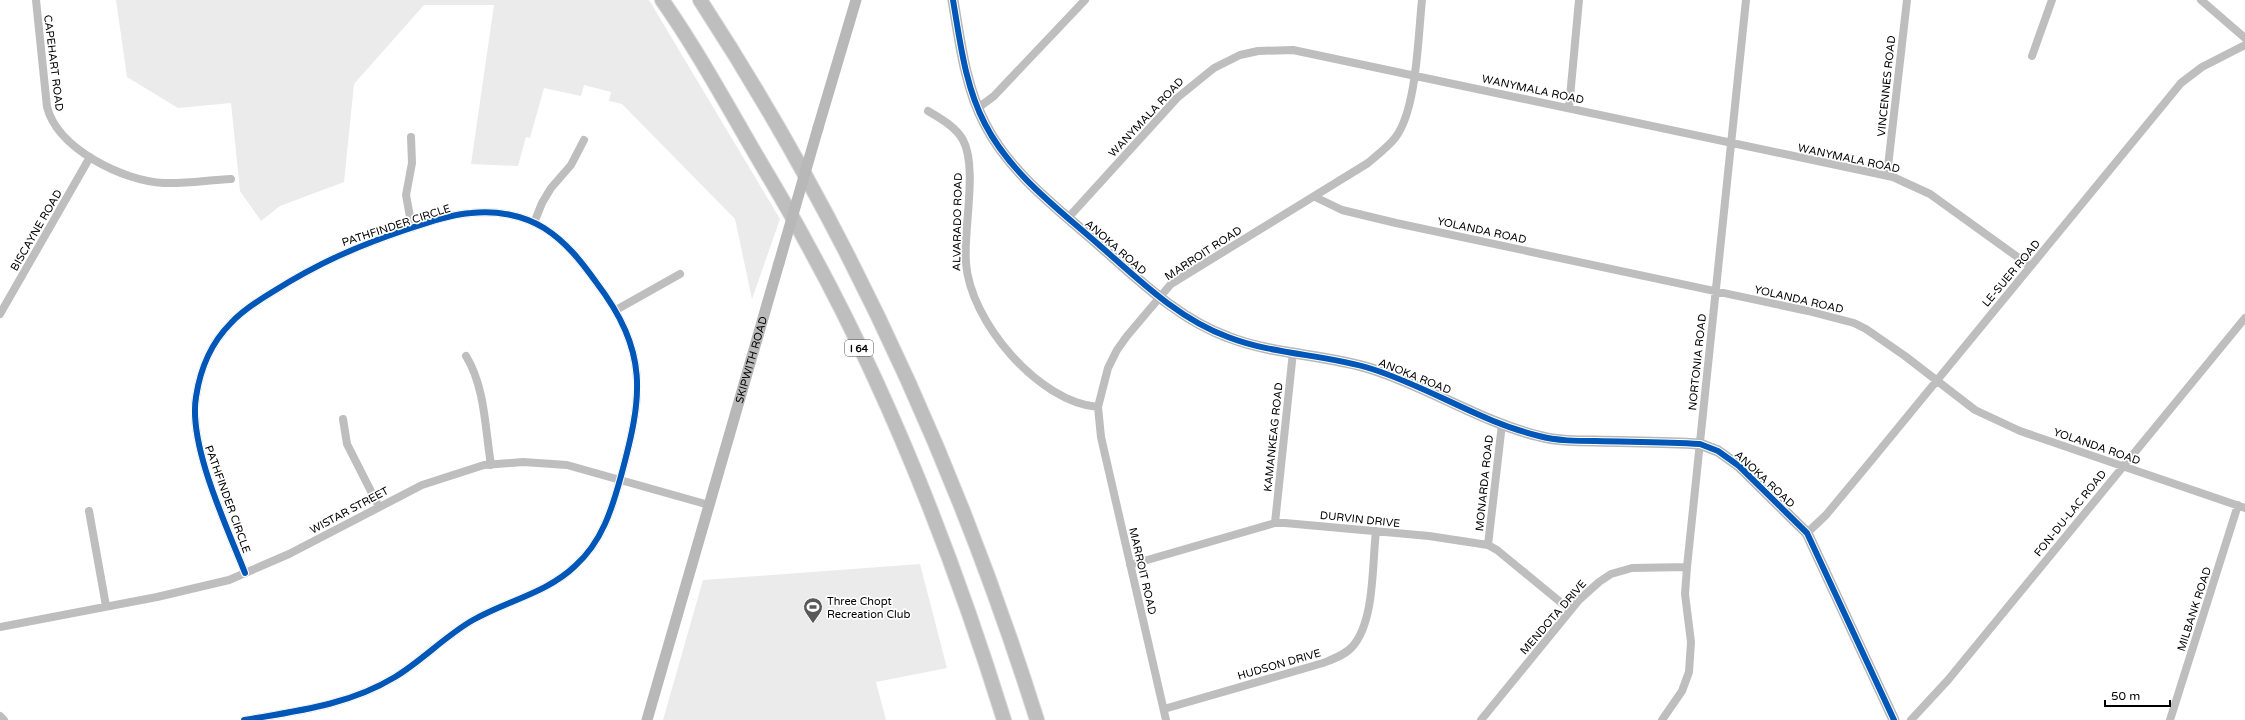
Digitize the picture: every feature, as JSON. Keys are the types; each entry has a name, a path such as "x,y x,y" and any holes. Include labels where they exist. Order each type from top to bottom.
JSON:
{"highway":[{"name":"I 64","path":"662,0 686,33 807,243 854,338 917,479 968,608 1004,720"},
{"name":"I 64","path":"700,0 747,72 788,143 838,235 900,359 941,453 997,597 1037,720"}],"street":[{"name":"CAPEHART ROAD","path":"36,0 49,116 64,138 90,157 117,171 147,181 182,183 231,179"},
{"name":"SKIPWITH ROAD","path":"647,720 856,0"},
{"name":"ANOKA ROAD","path":"953,0 970,86 984,123 1004,155 1068,218 1161,298 1196,322 1227,337 1262,347 1359,366 1392,376 1502,424 1537,436 1565,440 1700,444 1718,451 1739,466 1807,533 1894,720"},
{"path":"978,108 994,96 1085,0"},
{"name":"MARROIT ROAD","path":"1166,720 1101,437 1098,407 1108,368 1117,350 1171,284 1368,163 1395,138 1408,109 1414,75 1422,0"},
{"path":"1569,108 1579,0"},
{"name":"NORTONIA ROAD","path":"1662,720 1682,691 1689,672 1691,642 1686,594 1687,567 1746,0"},
{"name":"VINCENNES ROAD","path":"1887,175 1906,0"},
{"path":"2032,56 2052,0"},
{"path":"2200,0 2245,38"},
{"name":"LE-SUER ROAD","path":"1807,533 1826,515 2182,83 2202,67 2245,45"},
{"name":"WANYMALA ROAD","path":"1068,218 1177,98 1214,68 1240,55 1262,51 1293,50 1887,175 1930,194 2030,266"},
{"name":"ALVARADO ROAD","path":"928,111 958,133 963,140 968,153 965,261 969,287 978,307 1020,365 1034,379 1054,392 1074,402 1098,407"},
{"path":"411,137 412,163 406,196 412,228"},
{"path":"534,223 542,203 571,165 584,140"},
{"name":"BISCAYNE ROAD","path":"0,314 90,157"},
{"name":"YOLANDA ROAD","path":"1315,196 1342,210 1388,221 1808,311 1854,323 1880,338 1958,398 1995,420 2242,507"},
{"name":"PATHFINDER CIRCLE","path":"244,720 321,707 370,690 406,670 472,620 560,578 574,567 596,541 608,520 620,479 635,420 638,390 634,354 616,310 568,247 534,223 503,214 483,212 458,214 350,249 310,269 266,296 230,324 208,356 196,395 196,432 210,480 245,573"},
{"path":"616,310 680,274"},
{"name":"FON-DU-LAC ROAD","path":"1911,720 1948,680 2122,466 2245,318"},
{"name":"KAMANKEAG ROAD","path":"1275,523 1293,352"},
{"path":"466,356 474,368 479,385 490,465"},
{"path":"343,419 347,444 379,507"},
{"name":"MONARDA ROAD","path":"1488,545 1502,424"},
{"name":"WISTAR STREET","path":"0,627 202,588 245,573 289,554 434,480 472,468 490,465 548,462 588,470 709,505"},
{"name":"MILBANK ROAD","path":"2170,720 2242,507"},
{"path":"89,511 106,606"},
{"name":"DURVIN DRIVE","path":"1130,565 1275,523 1429,536 1488,545 1570,610"},
{"name":"HUDSON DRIVE","path":"1164,709 1323,663 1347,652 1358,640 1365,622 1376,531"},
{"name":"MENDOTA DRIVE","path":"1481,720 1570,610 1599,582 1618,572 1644,566 1687,567"},
{"path":"0,716 4,720"}],"shaded area":[{"path":"116,0 649,0 780,219 752,299 735,219 622,104 609,101 611,92 584,85 581,96 544,88 530,138 526,137 518,166 471,164 494,5 424,5 354,84 344,182 280,206 261,221 240,191 231,103 178,108 127,77"},
{"name":"Three Chopt Recreation Club","path":"920,564 947,668 876,682 886,720 663,720 703,580"}],"cycle path":[{"path":"953,0 968,79 978,109 995,142 1007,158 1036,189 1159,297 1192,320 1228,337 1245,343 1281,351 1336,360 1372,369 1393,376 1496,422 1539,436 1574,441 1700,444 1718,451 1739,466 1807,533 1894,720"},
{"path":"244,720 322,706 341,701 377,687 395,677 453,633 473,620 552,583 575,566 592,546 599,536 610,513 621,476 634,421 637,397 637,375 633,353 625,330 613,307 573,252 552,233 544,228 509,214 480,212 446,217 413,227 338,256 290,281 257,302 231,323 212,348 200,377 196,397 195,416 203,462 219,510 245,573"}],"place":[{"name":"Three Chopt Recreation Club","path":"813,624"}]}
